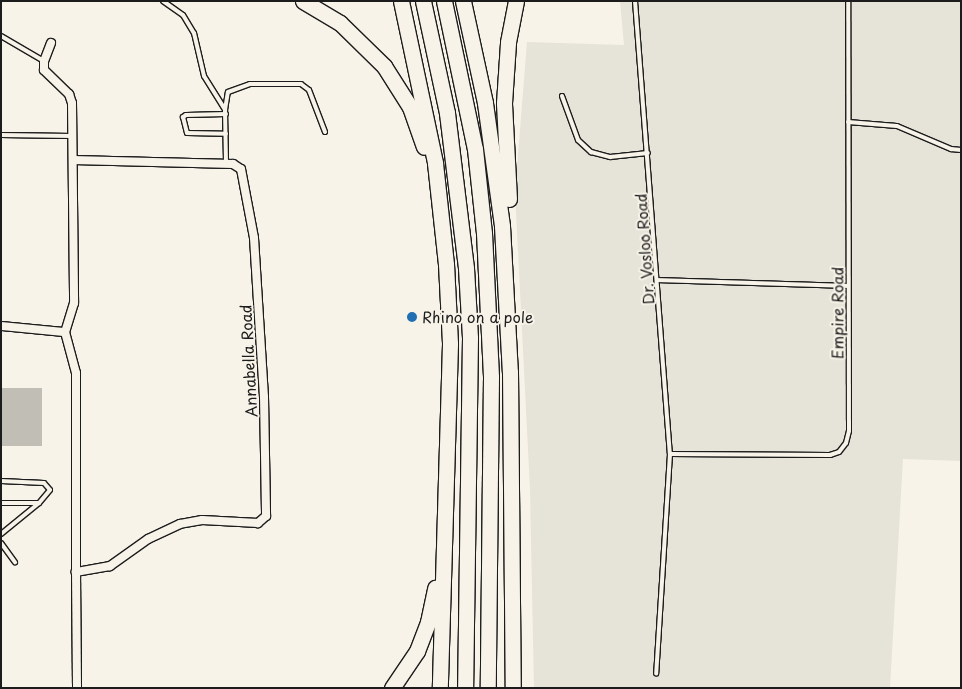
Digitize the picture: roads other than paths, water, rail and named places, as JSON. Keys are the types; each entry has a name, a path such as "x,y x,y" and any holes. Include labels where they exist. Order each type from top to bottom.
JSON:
{"highway":[{"path":"303,1 340,23 372,51 410,107 427,159 446,264"},
{"path":"401,1 431,136 446,264 450,344 440,688"},
{"path":"423,1 447,113 466,268 470,348 465,688"},
{"path":"444,1 473,139 484,233 491,377 488,688"},
{"path":"463,1 479,70 498,188 510,372 513,688"},
{"path":"510,372 514,324 504,103 508,42 516,1"},
{"path":"392,688 418,651 428,622 435,593 446,488"}],"street":[{"path":"51,42 44,60 47,74 71,96 74,303 65,332 76,373 76,688"},
{"path":"73,160 226,164"},
{"name":"Annabella Road","path":"76,572 110,566 148,539 180,524 202,520 258,523 266,516 264,397 254,238 243,174 237,165 226,164"},
{"path":"1,326 65,332"}],"lane":[{"path":"163,1 183,15 194,33 204,76 226,112"},
{"name":"Dr. Vosloo Road","path":"635,1 670,454 656,674"},
{"name":"Empire Road","path":"670,454 830,456 838,452 849,431 848,1"},
{"path":"1,36 44,60"},
{"path":"226,164 228,92 250,84 302,84 309,90 326,132"},
{"path":"562,96 578,140 591,152 610,156 648,153"},
{"path":"226,112 186,115 183,118 187,133 226,134"},
{"path":"848,122 897,126 951,149 961,150"},
{"path":"1,135 72,136"},
{"path":"658,280 848,286"},
{"path":"1,481 48,485 49,493 1,534"},
{"path":"1,503 39,503"},
{"path":"1,543 15,562"}],"place":[{"name":"Rhino on a pole","path":"412,317"}]}
